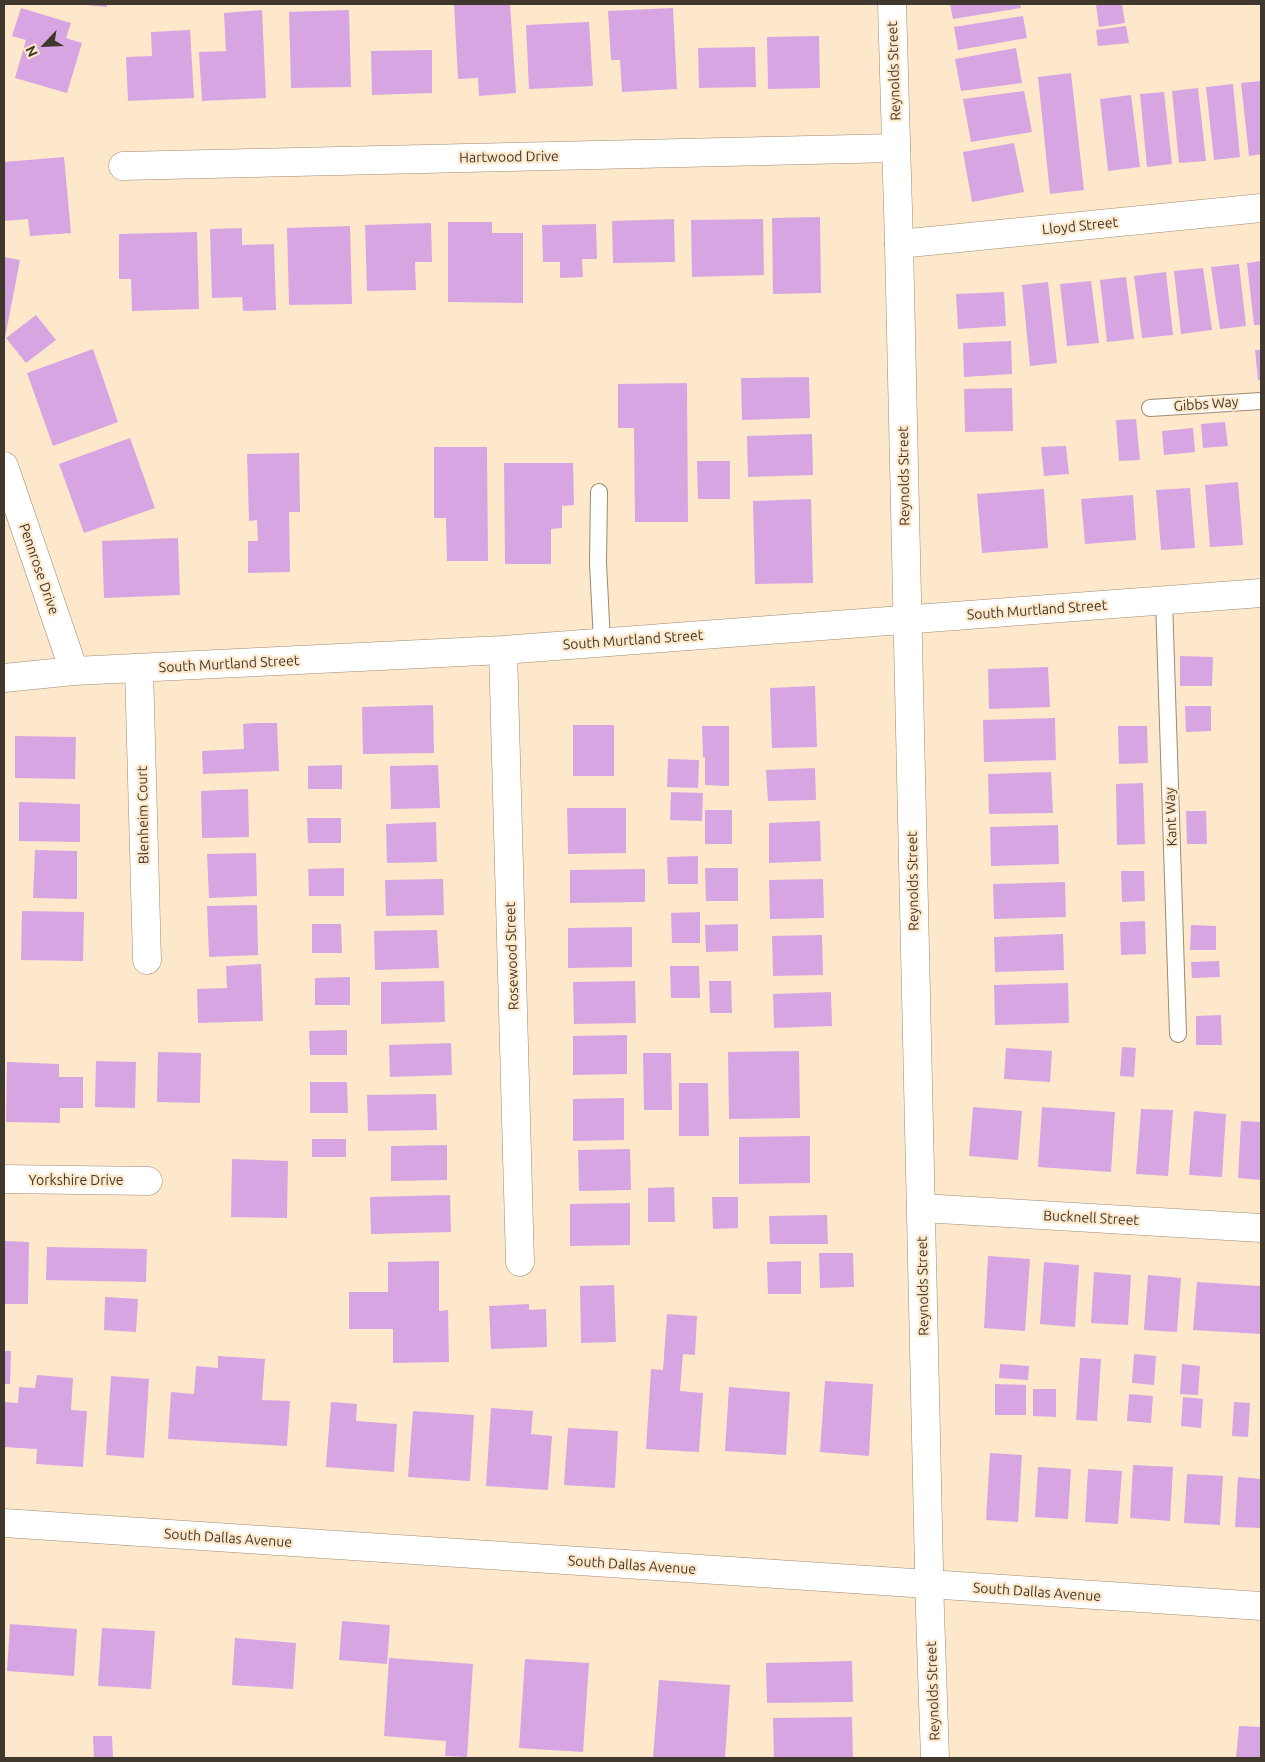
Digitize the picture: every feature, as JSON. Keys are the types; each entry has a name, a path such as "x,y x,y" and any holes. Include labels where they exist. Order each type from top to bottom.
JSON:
{"street":[{"name":"Reynolds Street","path":"892,4 922,1208 929,1584 935,1758"},
{"name":"Hartwood Drive","path":"122,166 896,148"},
{"name":"Lloyd Street","path":"899,244 1261,208"},
{"name":"Pennrose Drive","path":"4,466 74,671"},
{"name":"South Murtland Street","path":"4,678 74,671 503,650 1261,593"},
{"name":"Rosewood Street","path":"503,650 520,1262"},
{"name":"Blenheim Court","path":"139,669 147,960"},
{"name":"Yorkshire Drive","path":"4,1180 148,1181"},
{"name":"Bucknell Street","path":"922,1208 1261,1228"},
{"name":"South Dallas Avenue","path":"4,1524 1261,1606"}],"lane":[{"name":"Gibbs Way","path":"1150,408 1261,400"},
{"path":"599,492 598,563 602,642"},
{"name":"Kant Way","path":"1164,600 1178,1034"}],"building":[{"path":"107,4 107,7 87,5"},
{"path":"454,4 510,4 516,93 479,96 478,78 458,79"},
{"path":"950,4 1020,4 1021,8 953,19"},
{"path":"1122,4 1125,23 1099,27 1096,5"},
{"path":"21,8 71,23 66,38 82,43 67,93 15,78 26,40 12,36"},
{"path":"673,8 677,89 622,92 620,60 611,60 608,11"},
{"path":"262,10 266,98 202,101 199,52 226,51 224,13"},
{"path":"349,10 351,87 291,88 289,12"},
{"path":"1023,16 1027,38 958,50 954,27"},
{"path":"589,22 593,86 529,89 526,25"},
{"path":"1126,26 1129,43 1098,46 1096,30"},
{"path":"190,30 194,98 128,101 126,57 152,56 151,32"},
{"path":"819,36 820,88 768,89 767,37"},
{"path":"755,47 756,87 699,88 698,48"},
{"path":"1016,48 1022,83 961,91 955,59"},
{"path":"432,50 432,93 372,95 371,51"},
{"path":"1071,73 1084,190 1050,194 1038,77"},
{"path":"1261,81 1261,154 1249,156 1241,83"},
{"path":"1233,84 1240,157 1214,160 1206,87"},
{"path":"1198,88 1206,161 1179,163 1172,91"},
{"path":"1024,91 1032,132 971,142 963,99"},
{"path":"1164,92 1172,164 1147,167 1140,94"},
{"path":"1131,95 1140,167 1108,171 1100,99"},
{"path":"1014,143 1024,192 972,202 963,152"},
{"path":"64,157 71,233 30,236 28,219 4,221 4,162"},
{"path":"820,217 821,293 773,294 772,218"},
{"path":"674,219 675,262 613,263 612,221"},
{"path":"763,219 764,275 692,277 691,220"},
{"path":"448,222 492,222 492,233 523,233 523,303 448,302"},
{"path":"431,223 432,262 415,262 416,290 367,291 365,225"},
{"path":"596,224 597,259 582,259 583,277 560,278 560,262 543,262 542,225"},
{"path":"350,226 352,304 289,305 287,228"},
{"path":"242,228 242,245 274,244 276,310 243,311 242,297 212,298 210,229"},
{"path":"197,232 199,309 132,311 131,279 119,279 119,234"},
{"path":"4,257 20,260 5,338 4,338"},
{"path":"1261,261 1261,325 1254,325 1247,263"},
{"path":"1239,264 1246,326 1220,329 1211,267"},
{"path":"1203,268 1212,330 1181,334 1174,271"},
{"path":"1166,272 1173,335 1142,338 1134,276"},
{"path":"1126,277 1134,339 1107,342 1100,280"},
{"path":"1091,281 1099,343 1067,346 1060,284"},
{"path":"1048,282 1057,363 1030,366 1022,285"},
{"path":"1004,292 1006,326 958,329 956,294"},
{"path":"36,315 56,340 26,363 6,338"},
{"path":"1011,341 1012,374 964,377 963,343"},
{"path":"93,349 118,422 53,446 27,373"},
{"path":"1255,350 1261,350 1261,380 1258,380"},
{"path":"809,377 810,418 742,420 741,378"},
{"path":"687,383 688,522 635,522 634,428 618,428 618,384"},
{"path":"1012,388 1013,431 965,432 964,389"},
{"path":"1136,419 1140,460 1119,461 1116,420"},
{"path":"1225,422 1228,446 1203,448 1201,424"},
{"path":"1193,428 1195,452 1164,455 1162,431"},
{"path":"812,434 813,475 748,477 747,436"},
{"path":"130,438 155,508 84,533 59,464"},
{"path":"1066,446 1069,474 1044,476 1041,447"},
{"path":"434,447 487,447 488,561 447,561 446,518 434,518"},
{"path":"299,453 300,512 289,512 290,572 248,573 248,541 258,541 257,520 249,521 247,454"},
{"path":"697,461 730,461 730,499 698,499"},
{"path":"504,463 573,463 574,505 562,506 562,528 551,529 551,564 505,564"},
{"path":"1238,482 1243,545 1210,547 1205,485"},
{"path":"1190,488 1195,548 1161,550 1156,490"},
{"path":"1044,489 1048,548 982,553 977,494"},
{"path":"1133,495 1136,540 1085,544 1081,499"},
{"path":"811,499 813,583 755,584 753,501"},
{"path":"178,538 180,595 104,598 102,541"},
{"path":"1180,656 1213,657 1212,686 1180,686"},
{"path":"1048,667 1050,707 989,709 988,669"},
{"path":"815,686 817,747 772,748 770,688"},
{"path":"433,705 434,753 363,754 362,707"},
{"path":"1185,706 1211,706 1211,731 1186,732"},
{"path":"1055,718 1056,760 984,762 983,720"},
{"path":"277,723 279,771 203,774 202,751 244,749 243,724"},
{"path":"573,725 614,725 614,776 573,776"},
{"path":"702,726 729,726 729,786 705,785"},
{"path":"1118,726 1147,726 1148,763 1119,764"},
{"path":"15,736 76,737 75,779 15,778"},
{"path":"668,759 699,760 698,788 667,787"},
{"path":"342,765 342,789 308,789 308,766"},
{"path":"438,765 440,808 391,809 390,766"},
{"path":"815,768 816,800 768,801 766,770"},
{"path":"1051,772 1053,813 989,814 988,774"},
{"path":"1143,783 1145,844 1117,845 1116,784"},
{"path":"248,789 249,837 202,838 201,791"},
{"path":"671,792 703,793 702,821 670,820"},
{"path":"19,802 80,804 80,842 19,841"},
{"path":"567,808 626,808 626,853 568,854"},
{"path":"705,810 732,810 732,844 705,844"},
{"path":"1186,811 1206,811 1207,844 1187,844"},
{"path":"307,818 341,818 341,843 308,843"},
{"path":"820,821 821,861 769,863 769,823"},
{"path":"436,822 437,862 387,863 386,824"},
{"path":"1058,825 1059,864 991,866 990,827"},
{"path":"35,850 77,851 77,899 33,898"},
{"path":"256,853 257,896 209,898 207,854"},
{"path":"698,856 698,884 668,884 667,857"},
{"path":"344,868 344,896 309,896 308,869"},
{"path":"705,868 738,868 738,901 706,901"},
{"path":"645,869 645,902 570,903 570,870"},
{"path":"1121,871 1144,871 1145,901 1122,902"},
{"path":"443,879 444,915 386,916 385,880"},
{"path":"823,879 824,918 770,919 769,880"},
{"path":"1065,882 1066,917 994,919 993,884"},
{"path":"257,905 258,955 209,957 207,906"},
{"path":"22,911 84,912 83,961 21,960"},
{"path":"700,912 700,943 672,943 671,913"},
{"path":"1145,921 1146,954 1121,955 1120,922"},
{"path":"312,924 341,924 342,953 312,953"},
{"path":"738,924 738,951 706,952 705,925"},
{"path":"1191,925 1216,926 1216,950 1190,950"},
{"path":"632,927 632,967 568,968 568,928"},
{"path":"437,930 439,968 375,970 374,931"},
{"path":"1063,934 1064,970 995,972 994,937"},
{"path":"822,935 823,975 773,976 772,936"},
{"path":"1219,961 1220,977 1192,978 1191,962"},
{"path":"261,964 263,1021 198,1023 197,989 227,988 226,966"},
{"path":"670,966 699,966 700,998 671,998"},
{"path":"350,977 350,1005 315,1005 315,978"},
{"path":"444,981 445,1022 381,1024 381,982"},
{"path":"635,981 636,1023 574,1024 573,982"},
{"path":"709,981 731,981 732,1013 710,1013"},
{"path":"1068,983 1069,1023 995,1025 994,985"},
{"path":"831,992 832,1026 774,1028 773,994"},
{"path":"1221,1015 1222,1045 1196,1045 1196,1016"},
{"path":"347,1030 347,1055 310,1055 309,1031"},
{"path":"627,1035 627,1074 573,1075 573,1036"},
{"path":"451,1043 452,1075 390,1077 389,1045"},
{"path":"1122,1047 1136,1048 1134,1077 1120,1076"},
{"path":"1006,1048 1052,1051 1050,1082 1004,1079"},
{"path":"799,1051 800,1118 729,1119 728,1052"},
{"path":"158,1052 201,1053 200,1103 157,1102"},
{"path":"643,1053 671,1053 672,1110 644,1110"},
{"path":"96,1061 136,1062 135,1108 95,1107"},
{"path":"7,1062 59,1064 59,1077 83,1077 83,1108 60,1108 60,1123 6,1122"},
{"path":"310,1082 347,1082 348,1113 310,1113"},
{"path":"679,1083 708,1083 709,1136 679,1136"},
{"path":"436,1094 437,1130 368,1131 367,1095"},
{"path":"624,1098 624,1140 573,1141 573,1099"},
{"path":"973,1107 1022,1111 1018,1160 969,1156"},
{"path":"1042,1107 1115,1112 1111,1172 1038,1167"},
{"path":"1141,1109 1173,1110 1168,1176 1136,1174"},
{"path":"1194,1111 1226,1114 1222,1177 1189,1175"},
{"path":"1241,1121 1261,1122 1261,1180 1238,1178"},
{"path":"810,1136 810,1183 739,1184 739,1137"},
{"path":"312,1139 346,1139 346,1157 312,1157"},
{"path":"447,1145 447,1180 391,1181 391,1146"},
{"path":"630,1149 631,1190 579,1191 578,1150"},
{"path":"232,1159 288,1161 287,1218 231,1217"},
{"path":"674,1187 675,1222 648,1222 648,1188"},
{"path":"450,1195 451,1232 371,1234 370,1197"},
{"path":"712,1197 738,1197 738,1228 713,1229"},
{"path":"630,1203 630,1245 570,1246 570,1204"},
{"path":"827,1215 828,1244 770,1244 769,1216"},
{"path":"4,1241 29,1242 28,1304 4,1304"},
{"path":"47,1247 147,1249 146,1282 46,1280"},
{"path":"819,1253 853,1253 854,1287 820,1288"},
{"path":"988,1256 1030,1259 1025,1331 984,1328"},
{"path":"439,1261 439,1311 448,1310 449,1362 393,1363 393,1329 349,1329 349,1292 388,1292 388,1262"},
{"path":"801,1261 801,1294 768,1294 767,1262"},
{"path":"1044,1262 1079,1265 1075,1327 1040,1324"},
{"path":"1094,1272 1131,1275 1128,1325 1091,1323"},
{"path":"1148,1275 1181,1278 1177,1332 1144,1330"},
{"path":"1197,1282 1261,1286 1261,1334 1193,1330"},
{"path":"614,1285 616,1342 581,1343 580,1286"},
{"path":"105,1297 138,1299 136,1332 104,1330"},
{"path":"529,1304 529,1310 546,1309 547,1347 491,1349 489,1306"},
{"path":"667,1314 697,1316 695,1355 683,1354 680,1391 703,1393 699,1452 646,1449 651,1369 663,1370"},
{"path":"4,1351 11,1351 10,1384 4,1384"},
{"path":"1134,1354 1156,1356 1154,1385 1132,1383"},
{"path":"218,1356 265,1359 262,1400 290,1401 287,1446 168,1439 171,1392 194,1394 196,1366 218,1368"},
{"path":"1080,1358 1101,1359 1097,1421 1076,1420"},
{"path":"1000,1364 1029,1366 1028,1380 999,1378"},
{"path":"1182,1364 1200,1366 1198,1395 1180,1394"},
{"path":"37,1375 73,1378 71,1410 87,1411 83,1467 36,1464 37,1449 4,1447 4,1402 18,1403 19,1387 35,1388"},
{"path":"111,1376 149,1379 144,1458 106,1455"},
{"path":"825,1381 873,1384 869,1456 820,1452"},
{"path":"995,1384 1026,1385 1026,1415 995,1415"},
{"path":"729,1387 790,1392 786,1455 725,1451"},
{"path":"1033,1389 1056,1389 1056,1417 1033,1416"},
{"path":"1129,1394 1153,1396 1151,1423 1127,1421"},
{"path":"1183,1397 1203,1399 1201,1428 1181,1426"},
{"path":"331,1402 357,1404 356,1421 397,1424 394,1472 326,1467"},
{"path":"1234,1402 1250,1403 1248,1437 1232,1436"},
{"path":"491,1408 533,1411 531,1434 552,1436 548,1490 486,1486"},
{"path":"413,1411 474,1415 470,1481 408,1477"},
{"path":"568,1428 618,1431 615,1488 564,1485"},
{"path":"990,1453 1022,1455 1018,1522 986,1520"},
{"path":"1133,1465 1173,1467 1170,1521 1130,1518"},
{"path":"1038,1467 1071,1469 1068,1519 1035,1517"},
{"path":"1088,1469 1122,1471 1118,1524 1085,1522"},
{"path":"1187,1474 1223,1476 1220,1525 1184,1523"},
{"path":"1238,1477 1261,1479 1261,1528 1235,1527"},
{"path":"342,1621 390,1625 387,1664 339,1660"},
{"path":"10,1624 77,1629 74,1676 7,1671"},
{"path":"102,1628 155,1631 151,1689 98,1686"},
{"path":"235,1638 296,1643 293,1689 232,1685"},
{"path":"389,1658 473,1664 467,1757 445,1756 446,1741 384,1736"},
{"path":"525,1659 589,1663 583,1752 519,1748"},
{"path":"852,1661 853,1702 767,1703 766,1663"},
{"path":"659,1680 730,1685 725,1758 653,1758"},
{"path":"852,1717 853,1758 774,1758 773,1718"},
{"path":"1239,1726 1261,1727 1261,1758 1236,1758"},
{"path":"93,1736 112,1736 113,1758 94,1758"}]}
